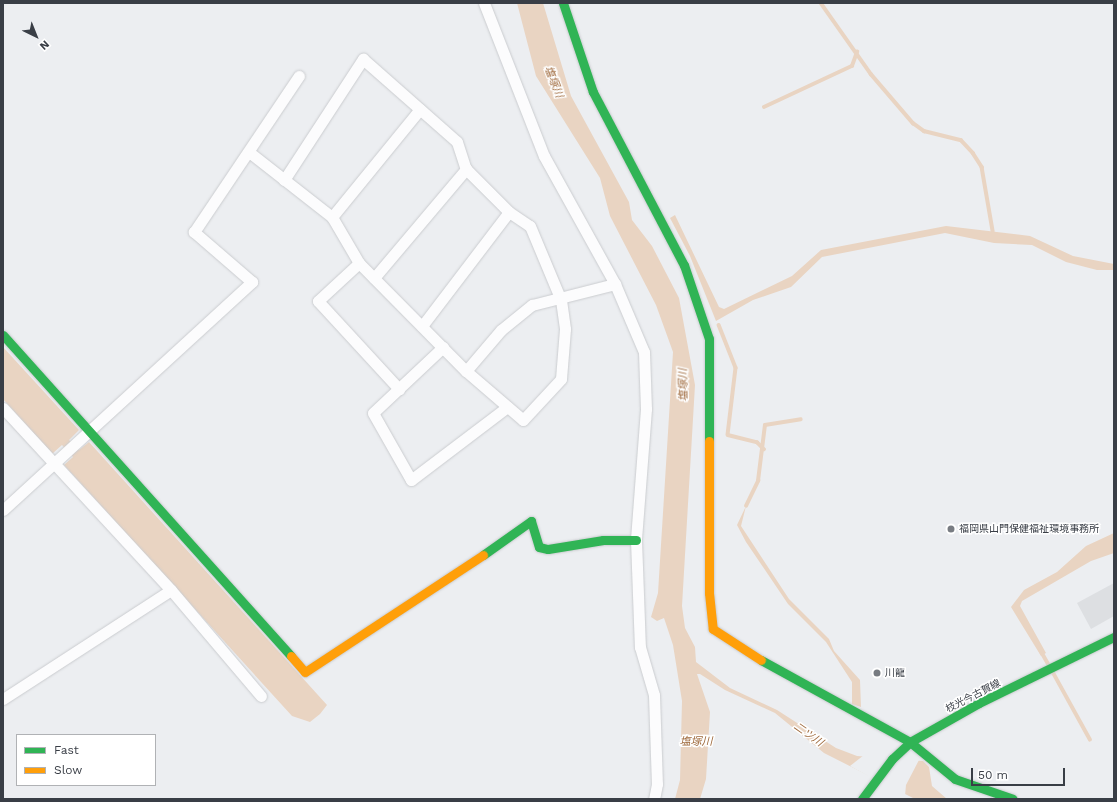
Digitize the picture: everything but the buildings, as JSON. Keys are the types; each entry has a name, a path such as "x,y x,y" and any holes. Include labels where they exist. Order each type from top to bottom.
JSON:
{"street":[{"path":"484,3 544,156 616,284 644,352 646,409 636,540 640,647 654,695 657,784 654,799"},
{"path":"563,3 593,92 684,265 709,339 709,593 713,629 731,644 910,742 954,779 1013,799"},
{"path":"249,152 284,180 332,217 359,263 466,370 523,420 561,379 565,329 561,300 530,226 509,212 466,169 456,142 363,59 284,180"},
{"path":"3,510 54,465 252,282 194,232 299,76"},
{"path":"332,217 420,109"},
{"path":"374,278 466,169"},
{"path":"422,326 509,212"},
{"path":"359,263 318,301 399,389"},
{"path":"466,370 501,330 532,305 561,300 616,284"},
{"path":"3,335 88,432 305,672 425,596 531,521 539,547 548,549 603,540 636,540"},
{"path":"443,347 373,413 411,480 507,407"},
{"path":"3,408 171,590 261,696"},
{"path":"3,699 171,590"},
{"name":"枝光今古賀線","path":"862,799 875,780 901,750 910,742 980,704 1050,672 1114,637"}],"shaded area":[{"path":"1114,583 1114,616 1091,629 1077,603"}],"water":[{"name":"塩塚川","path":"517,3 543,3 571,96 629,202 632,220 652,246 679,298 695,385 682,606 685,628 695,647 696,662 730,688 777,710 836,748 857,756 923,761 929,767 932,786 947,799 915,799 824,753 775,713 725,690 700,674 697,674 710,712 706,779 700,799 675,799 680,780 682,701 673,645 664,618 657,621 651,617 658,593 673,352 656,305 610,216 600,178 536,76"},
{"path":"675,215 719,307 724,309 792,276 821,250 946,226 1030,236 1073,256 1114,264 1114,270 1097,270 1066,262 1032,245 994,243 945,233 822,257 791,287 753,300 716,321 690,256 670,218"},
{"path":"3,347 79,430 69,440 79,450 89,442 327,705 320,714 310,722 292,716 64,465 73,457 62,445 52,454 3,399"},
{"path":"746,506 741,526 789,599 829,639 834,651 860,680 861,707 852,704 852,682 826,642 788,604 746,542 737,525"},
{"path":"1114,533 1114,553 1091,561 1022,601 1020,606 1046,653 1041,656 1011,607 1024,590 1057,572 1086,546"}],"pier":[{"path":"864,755 919,760 906,785 905,796 850,766"}],"waterway":[{"path":"821,3 871,74 913,123 924,131 961,140 973,153 982,167 993,231"},
{"path":"764,107 852,66 857,52"},
{"path":"719,325 736,368 728,435 757,442 764,449"},
{"path":"746,506 758,481 765,425 801,419"},
{"path":"1041,651 1049,665"},
{"path":"1053,672 1090,739"}],"traffic: fast":[{"path":"563,3 593,92 684,265 709,339 709,441"},
{"path":"3,335 291,656"},
{"path":"483,555 531,521 539,547 548,549 603,540 636,540"},
{"path":"862,799 892,759 910,742 979,703 1114,637"},
{"path":"761,660 910,742 955,779 1013,799"}],"traffic: slow":[{"path":"709,441 709,593 713,629 761,660"},
{"path":"291,656 305,672 483,555"}],"place":[{"name":"福岡県山門保健福祉環境事務所","path":"951,529"},
{"name":"川龍","path":"877,673"}],"water label":[{"name":"二ツ川","path":"808,735"}]}
